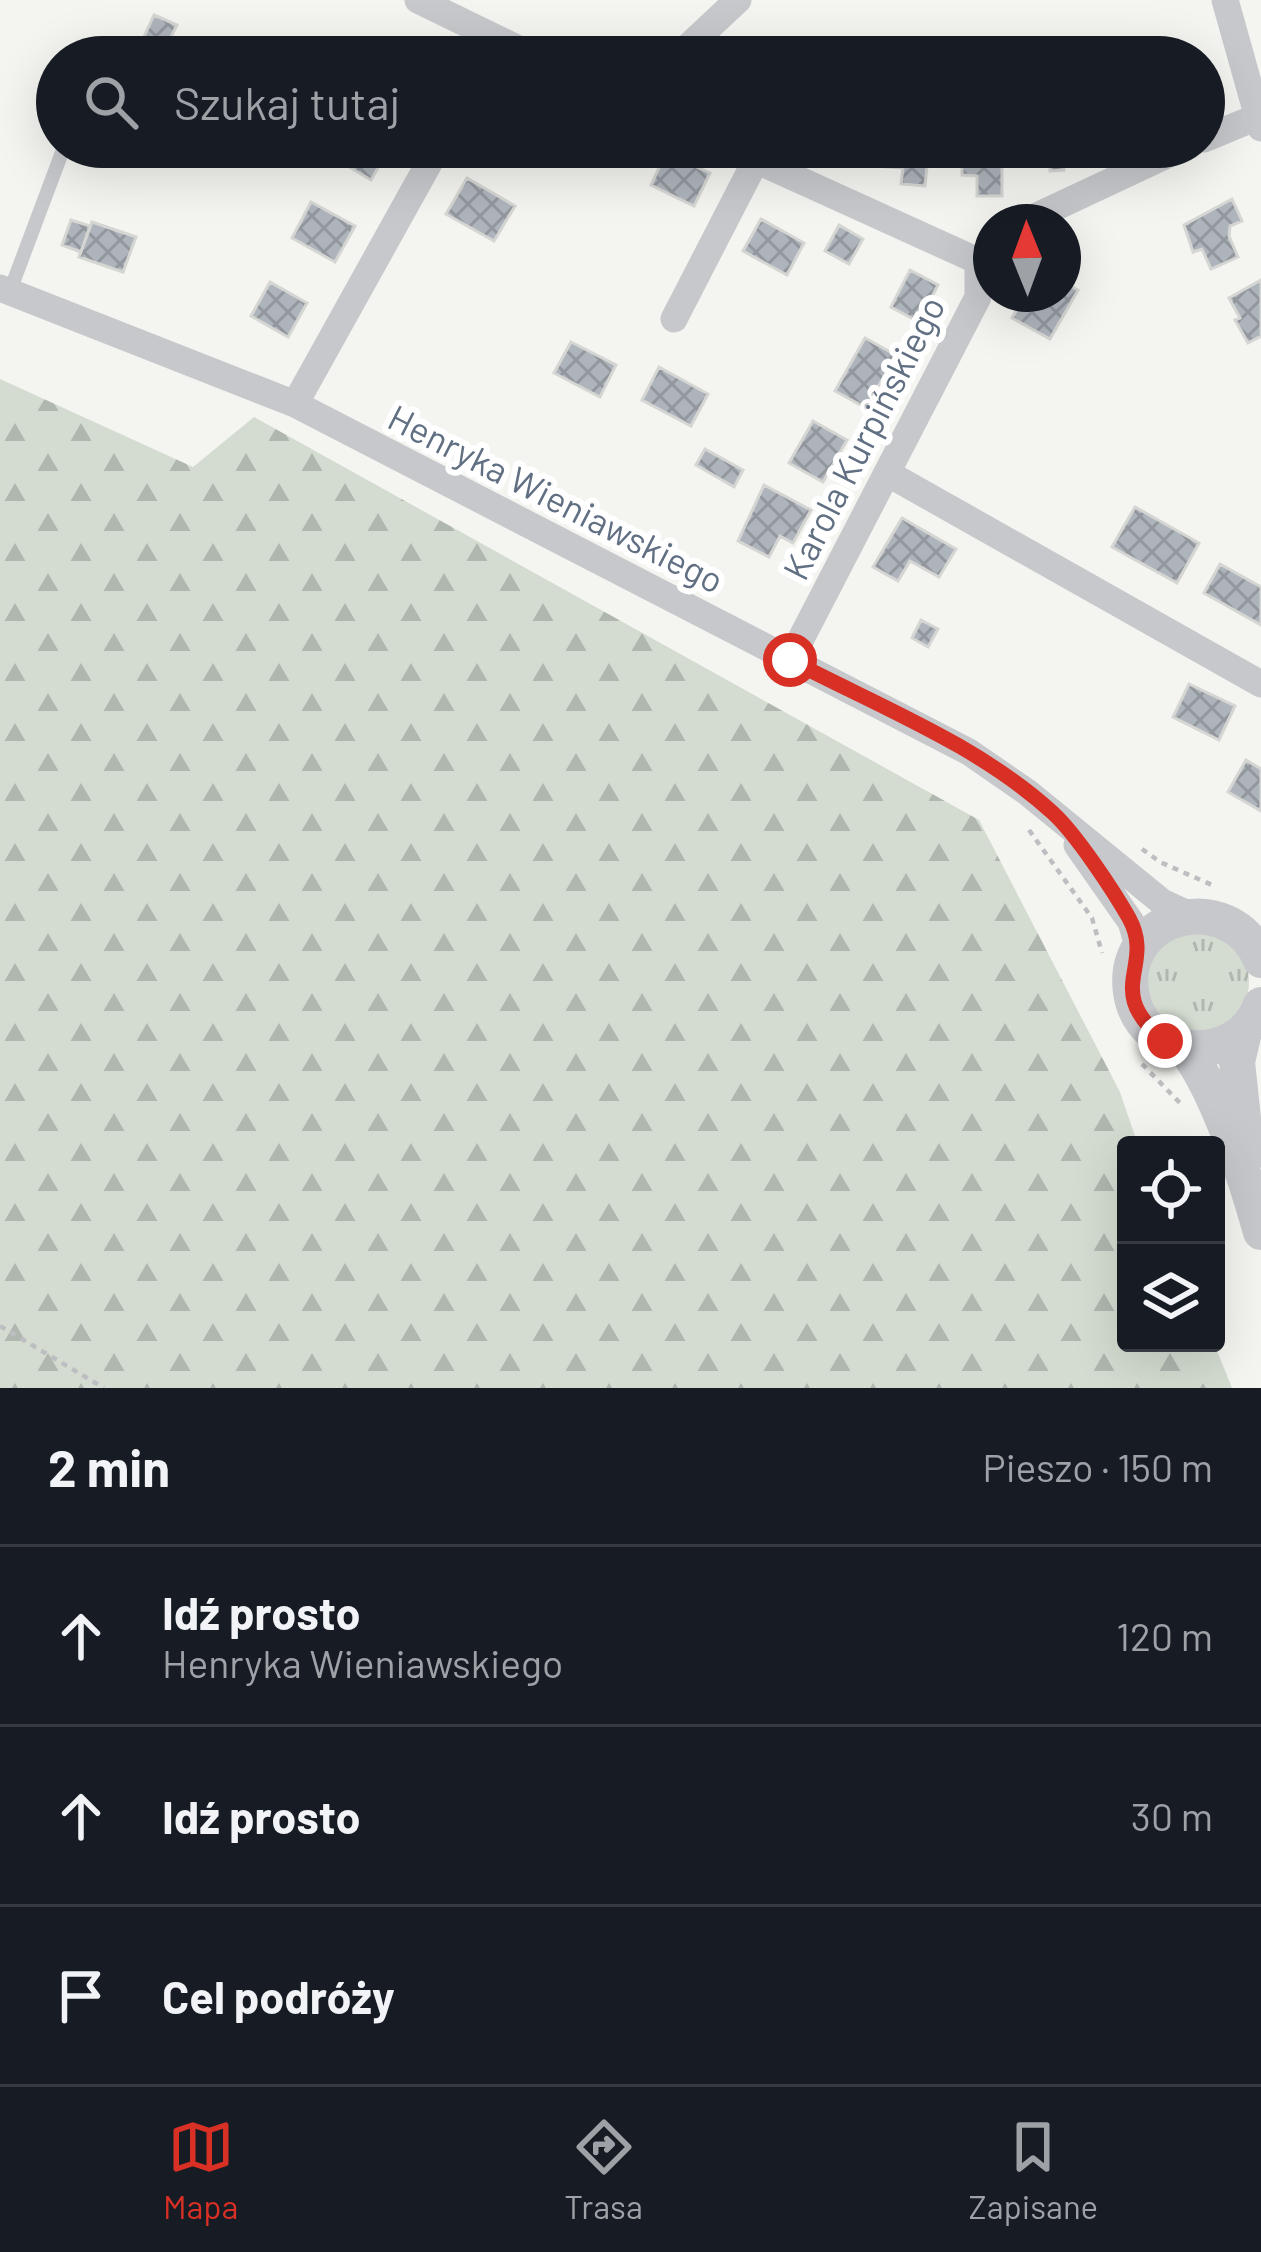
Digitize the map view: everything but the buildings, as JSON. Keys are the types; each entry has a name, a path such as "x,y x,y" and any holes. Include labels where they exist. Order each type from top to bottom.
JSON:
{"street":[{"path":"418,0 474,36"},
{"path":"699,36 738,0"},
{"path":"1225,0 1259,122 1225,133"},
{"path":"295,404 426,168"},
{"path":"674,319 752,168"},
{"path":"775,168 973,250"},
{"path":"1062,204 1139,168"},
{"name":"Henryka Wieniawskiego","path":"5,290 295,404 969,752 1162,902 1190,916"},
{"name":"Karola Kurpińskiego","path":"790,660 973,307"},
{"path":"886,473 1261,684"},
{"name":"Henryka Wieniawskiego","path":"1058,817 1131,922 1139,949"},
{"path":"1252,1018 1226,1044 1184,1048 1165,1041 1148,1028 1137,1010 1132,969 1152,933 1170,921 1190,916 1212,916 1232,924 1256,945"},
{"path":"1251,1196 1237,1062 1252,1018"},
{"path":"1184,1048 1200,1069 1261,1232"}],"lane":[{"path":"5,290 55,168"}],"path":[{"path":"1028,829 1092,919 1103,966"},
{"path":"1130,1055 1158,1076 1182,1105 1213,1101"},
{"path":"0,1326 104,1388"}],"green space":[{"path":"0,379 193,467 254,417 979,820 1120,1092 1135,1136 1117,1136 1117,1352 1218,1352 1232,1388 0,1388"},
{"path":"1198,931 1217,935 1234,946 1245,963 1249,982 1245,1001 1234,1018 1217,1029 1198,1033 1179,1029 1162,1018 1151,1001 1147,982 1151,963 1162,946 1179,935"}],"route":[{"path":"790,660 969,752 1058,817 1131,922 1139,949 1131,990 1148,1028 1165,1041"}]}
